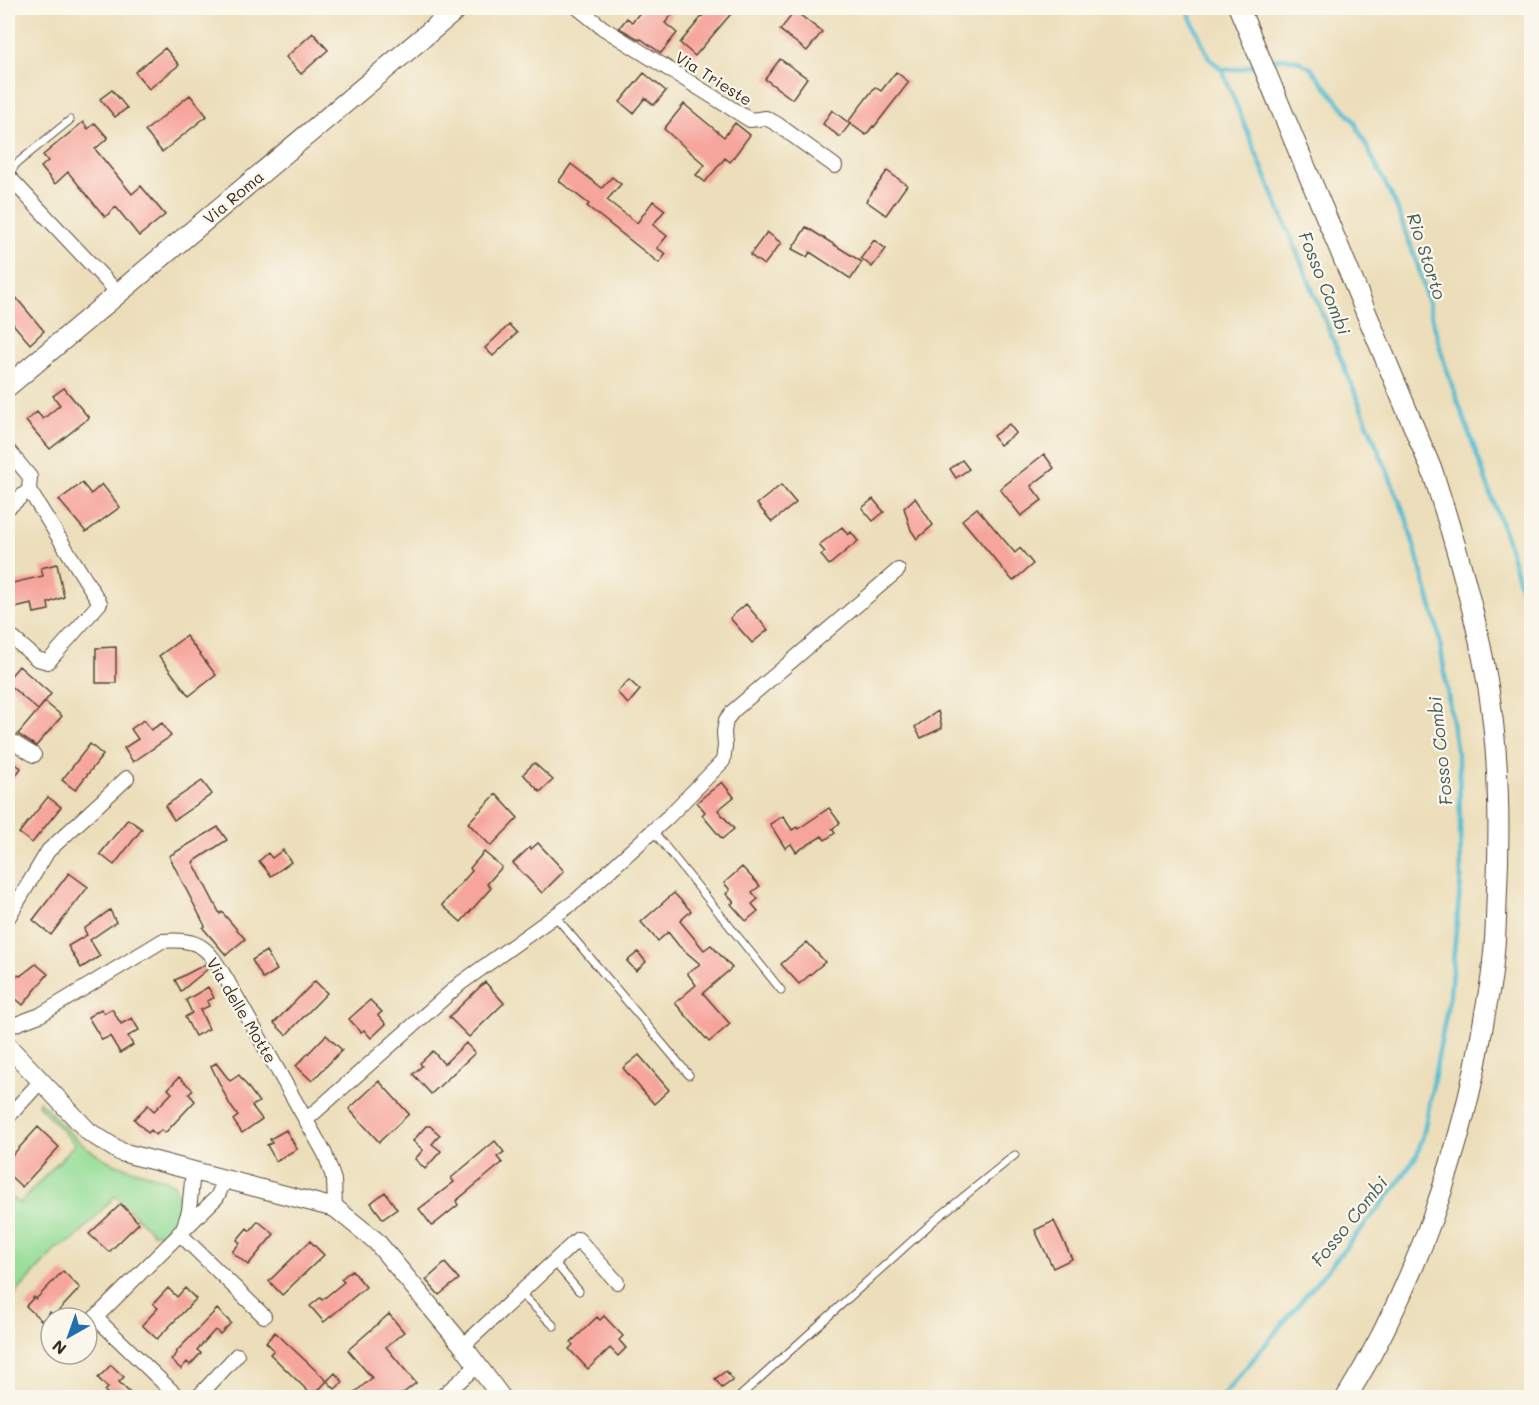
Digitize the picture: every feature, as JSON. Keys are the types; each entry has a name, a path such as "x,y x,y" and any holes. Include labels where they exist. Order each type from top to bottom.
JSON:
{"main road":[{"name":"Via Roma","path":"8,386 458,8"},
{"path":"1239,8 1433,473 1456,542 1471,600 1489,693 1497,766 1499,839 1493,963 1478,1060 1456,1143 1432,1218 1396,1305 1364,1369 1346,1398"}],"street":[{"name":"Via Trieste","path":"578,8 603,28 750,120 766,118 777,124 835,166"},
{"path":"8,176 118,293"},
{"path":"8,450 30,477 29,490 100,603 48,662 37,659 8,634"},
{"path":"11,505 29,490"},
{"path":"11,505 28,500 36,502"},
{"path":"306,1120 461,983 578,900 723,761 726,720 733,711 898,570"},
{"path":"8,739 34,755"},
{"path":"8,918 48,851 128,778"},
{"name":"Via delle Motte","path":"8,1028 40,1014 162,941 184,939 201,946 214,960 325,1154 334,1180 334,1208"},
{"path":"8,1046 89,1132 121,1152 334,1208 376,1241 464,1346 502,1398"},
{"path":"8,1118 40,1082"},
{"path":"181,1231 189,1211 193,1171"},
{"path":"99,1314 217,1197 226,1178"},
{"path":"181,1231 264,1316"},
{"path":"464,1346 578,1239 617,1281"},
{"path":"99,1329 179,1398"},
{"path":"197,1398 237,1355"},
{"path":"440,1398 477,1366"}],"lane":[{"path":"8,176 16,164 70,120"},
{"path":"653,830 781,990"},
{"path":"555,916 689,1075"},
{"path":"738,1398 935,1220 1015,1155"},
{"path":"554,1262 579,1291"},
{"path":"520,1293 554,1326"}],"green space":[{"path":"39,1101 72,1135 100,1157 174,1184 181,1205 173,1221 162,1233 153,1233 115,1196 74,1240 58,1247 8,1302 8,1194 19,1204 75,1144 38,1105"}],"building":[{"path":"644,8 678,8 665,23 677,33 661,53 641,39 619,28 627,18 632,22"},
{"path":"709,8 736,8 695,56 680,43"},
{"path":"795,11 822,32 807,51 780,30"},
{"path":"313,33 328,50 301,74 286,57"},
{"path":"165,48 179,65 149,89 135,72"},
{"path":"780,59 807,78 792,99 765,79"},
{"path":"896,72 909,82 866,135 848,122 875,87 881,91"},
{"path":"644,73 666,91 654,105 645,98 633,113 620,102"},
{"path":"112,90 127,108 115,117 100,99"},
{"path":"190,95 207,116 162,152 145,131"},
{"path":"684,104 724,137 735,123 750,135 730,162 725,158 705,182 696,175 705,165 664,129"},
{"path":"832,110 850,124 840,137 823,124"},
{"path":"83,122 88,129 95,123 108,138 95,149 132,194 141,186 165,215 139,236 116,207 105,217 68,172 55,184 41,167 48,161 43,155"},
{"path":"571,164 602,188 612,177 621,184 607,200 637,223 653,201 665,210 653,225 667,236 657,248 666,254 659,263 559,181"},
{"path":"887,171 907,185 886,215 866,201"},
{"path":"806,227 862,262 851,279 810,252 807,257 792,249"},
{"path":"767,232 781,243 764,265 750,255"},
{"path":"874,240 886,249 872,267 861,258"},
{"path":"8,288 44,331 30,344 8,318"},
{"path":"509,325 517,333 493,356 485,348"},
{"path":"64,388 89,418 50,449 26,421 37,412 43,419 60,405 53,396"},
{"path":"1009,424 1016,433 1000,445 993,436"},
{"path":"1044,454 1054,468 1031,486 1042,500 1021,516 1000,489"},
{"path":"962,460 969,469 956,478 950,469"},
{"path":"82,483 91,494 102,484 120,507 86,532 59,500"},
{"path":"781,485 796,503 772,522 757,504"},
{"path":"915,498 933,525 917,539 911,530 904,508"},
{"path":"873,499 884,512 873,521 862,508"},
{"path":"977,508 1015,553 1020,548 1033,564 1013,581 962,520"},
{"path":"842,527 848,535 851,532 858,541 829,565 821,555 825,552 819,545"},
{"path":"57,564 64,597 48,603 49,610 34,613 32,604 15,608 14,600 8,601 8,584 43,576 41,568"},
{"path":"746,604 768,630 752,643 730,618"},
{"path":"186,636 216,675 189,696 159,656"},
{"path":"116,647 116,683 96,683 96,648"},
{"path":"19,666 51,694 38,710 8,684 8,679"},
{"path":"629,680 640,690 628,704 617,692"},
{"path":"45,702 62,716 36,746 18,734"},
{"path":"938,711 942,728 921,738 915,727"},
{"path":"144,720 151,730 162,723 171,736 133,762 124,748 138,739 131,729"},
{"path":"90,744 103,755 75,790 62,780"},
{"path":"8,759 21,768 8,788"},
{"path":"534,763 553,780 540,792 523,774"},
{"path":"202,781 212,794 174,820 165,806"},
{"path":"722,782 734,797 718,810 734,829 722,839 702,815 705,812 697,802"},
{"path":"496,794 518,818 491,846 468,823"},
{"path":"48,797 61,807 32,843 19,833"},
{"path":"829,808 840,823 832,829 835,833 825,840 822,836 796,852 791,844 785,848 770,824 783,816 792,830 797,827 798,829"},
{"path":"128,819 142,829 114,865 100,854"},
{"path":"218,827 227,840 193,862 220,914 222,912 245,939 226,955 203,928 205,926 169,856"},
{"path":"538,843 564,871 542,893 513,863 530,847 531,849"},
{"path":"283,850 291,862 271,876 259,861 268,853 272,858"},
{"path":"484,852 502,867 487,884 491,888 461,922 442,905 472,871 470,868"},
{"path":"742,867 760,886 752,892 758,899 752,904 758,911 746,921 731,904 734,902 726,894 730,890 724,883"},
{"path":"69,873 88,887 51,935 33,920"},
{"path":"674,893 691,911 680,921 704,950 711,945 732,968 703,993 730,1024 709,1042 675,1003 696,985 687,973 700,964 679,946 668,932 658,941 641,922"},
{"path":"110,910 116,922 90,940 100,956 81,968 68,946 87,935 84,929"},
{"path":"807,942 825,962 799,984 781,964"},
{"path":"266,951 277,970 263,979 252,960"},
{"path":"638,952 646,962 636,971 627,961"},
{"path":"36,964 48,974 23,1005 8,992 8,981 20,976"},
{"path":"206,964 209,968 181,991 175,980"},
{"path":"315,981 327,993 286,1035 274,1023"},
{"path":"485,982 504,1003 469,1037 449,1017"},
{"path":"208,987 214,998 207,1001 209,1006 200,1010 209,1029 195,1036 185,1017 192,1013 186,1000"},
{"path":"370,1000 382,1012 378,1015 386,1024 371,1038 364,1030 361,1032 349,1019"},
{"path":"101,1009 104,1013 112,1009 121,1024 132,1018 139,1030 128,1036 133,1045 120,1053 110,1036 102,1040 88,1017"},
{"path":"326,1035 342,1050 312,1081 296,1066"},
{"path":"466,1043 475,1053 431,1094 413,1074 422,1066 420,1063 433,1051 444,1064"},
{"path":"639,1055 669,1090 654,1104 623,1068"},
{"path":"216,1063 230,1081 239,1075 259,1102 252,1106 262,1119 242,1133 233,1120 238,1116 230,1105 211,1066"},
{"path":"179,1077 193,1090 189,1094 195,1101 165,1133 161,1130 156,1135 151,1130 148,1133 134,1119 148,1105 154,1111 172,1093 168,1089"},
{"path":"379,1081 409,1114 379,1142 349,1109"},
{"path":"426,1126 430,1126 440,1135 432,1144 441,1151 425,1169 415,1159 423,1150 413,1141"},
{"path":"38,1127 59,1147 22,1187 8,1174 8,1160"},
{"path":"286,1130 297,1149 276,1161 267,1145 272,1143 270,1139"},
{"path":"495,1141 504,1152 497,1157 502,1163 456,1201 458,1205 432,1226 419,1209 454,1182 451,1178"},
{"path":"385,1192 397,1209 383,1219 371,1203"},
{"path":"121,1204 139,1223 109,1252 89,1234"},
{"path":"258,1221 274,1234 248,1265 232,1252 240,1243 237,1240 247,1228 250,1231"},
{"path":"1054,1221 1072,1259 1053,1268 1035,1230"},
{"path":"310,1241 324,1255 282,1295 269,1281"},
{"path":"445,1263 459,1279 439,1295 426,1280"},
{"path":"352,1270 366,1287 324,1322 310,1306 320,1298 322,1300 344,1282 341,1279"},
{"path":"63,1271 80,1288 63,1306 39,1306 39,1318 26,1306 34,1297 36,1299"},
{"path":"168,1288 177,1297 185,1288 196,1299 157,1339 142,1325 158,1308 153,1304"},
{"path":"217,1309 231,1323 220,1334 215,1330 197,1350 201,1353 190,1365 187,1362 181,1369 171,1360"},
{"path":"389,1314 404,1332 386,1347 416,1383 397,1398 348,1398 372,1378 348,1350"},
{"path":"604,1316 623,1336 619,1340 626,1348 618,1356 610,1348 588,1369 569,1349 573,1345 571,1342 597,1317 600,1320"},
{"path":"275,1332 327,1381 313,1396 270,1354 274,1350 266,1342"},
{"path":"111,1365 124,1377 119,1382 135,1398 111,1398 105,1391 108,1388 98,1378"},
{"path":"726,1371 733,1380 722,1388 715,1379"},
{"path":"335,1373 343,1382 335,1389 327,1381"}],"waterway":[{"name":"Rio Storto","path":"1186,8 1209,58 1222,70 1240,69 1258,64"},
{"name":"Rio Storto","path":"1266,62 1283,58 1296,60 1311,68 1354,121 1395,203 1418,266 1445,365 1506,537 1532,627"},
{"name":"Fosso Combi","path":"1221,1398 1395,1188 1417,1155 1424,1132 1450,993 1461,879 1459,767 1438,630 1406,517 1222,70"}]}
